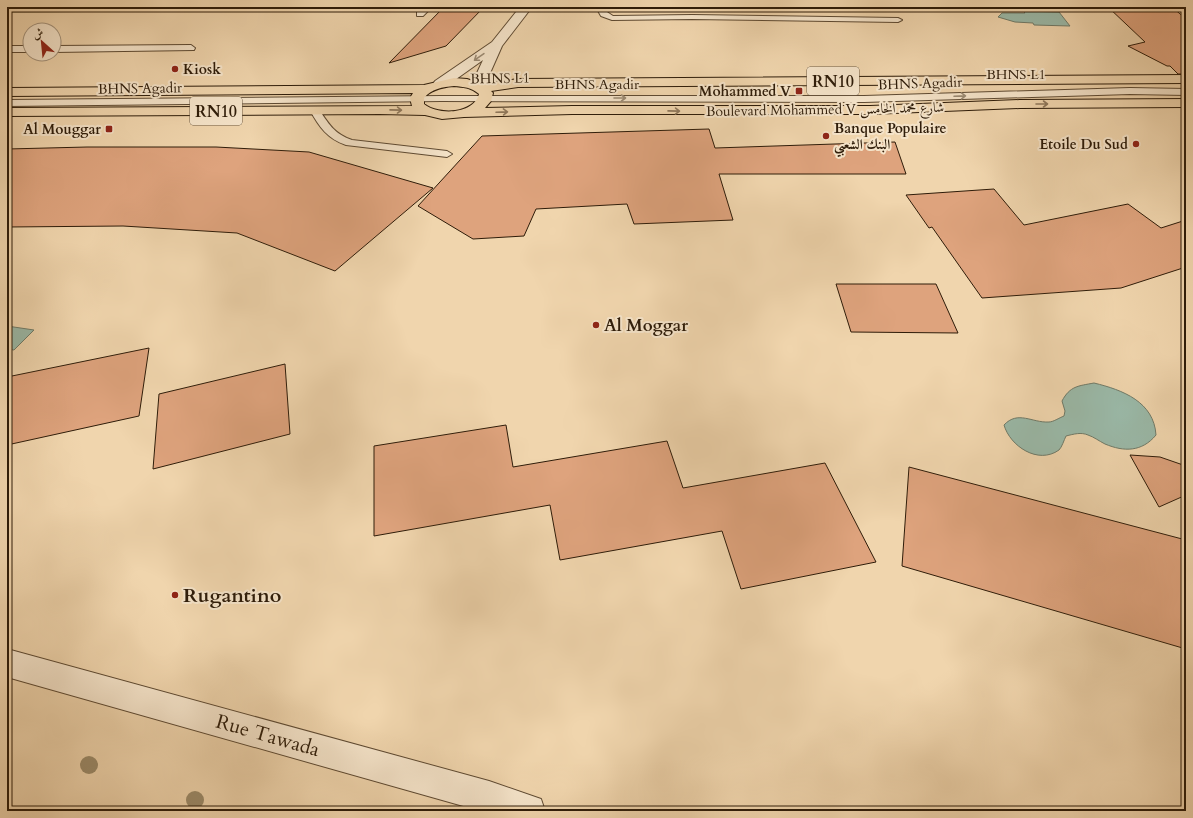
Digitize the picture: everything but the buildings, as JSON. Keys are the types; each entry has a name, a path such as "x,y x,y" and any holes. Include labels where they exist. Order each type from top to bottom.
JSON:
{"main road":[{"name":"Boulevard Mohammed V شارع محمد الخامس","path":"482,91 518,83 1186,79"},
{"name":"RN10","path":"7,92 422,93 440,84 454,82 467,83 482,91 482,105 463,113 450,115 436,114 425,111 315,110 7,112"},
{"path":"422,93 417,102 419,107 425,111"},
{"name":"Boulevard Mohammed V شارع محمد الخامس","path":"463,113 572,110 727,112 870,110 1020,104 1186,103"}],"street":[{"path":"440,84 496,45 526,7"},
{"path":"482,91 496,45"},
{"name":"Rue Tawada","path":"7,663 481,794 529,811"}],"lane":[{"path":"420,14 428,7"},
{"path":"602,7 601,9 604,14 612,18 692,17 898,20"},
{"path":"692,17 695,7"},
{"path":"813,11 823,19"},
{"path":"62,49 191,48"},
{"path":"7,50 22,49"},
{"name":"BHNS L1","path":"482,91 859,91 999,87 1186,87"},
{"name":"BHNS Agadir","path":"7,103 384,100 422,93 482,91 864,99 1130,91 1186,92"},
{"path":"7,98 422,93"},
{"path":"315,110 330,134 342,141 447,154"}],"green space":[{"path":"7,7 327,7 322,10 7,12"}],"shaded area":[{"path":"1023,11 1059,12 1070,26 1034,25 1033,23 1015,22 998,17 1002,13 1025,13"},
{"path":"7,326 34,330 14,350 7,349"},
{"path":"1094,383 1116,389 1135,399 1143,406 1150,414 1154,424 1156,435 1151,441 1139,447 1126,449 1112,447 1080,433 1066,436 1059,450 1051,454 1042,455 1026,451 1012,440 1007,433 1004,425 1015,418 1049,422 1064,416 1065,411 1062,401 1068,392 1079,386"}],"place":[{"name":"Kiosk","path":"175,69"},
{"name":"Mohammed V","path":"799,91"},
{"name":"Al Mouggar","path":"109,129"},
{"name":"Banque Populaire البنك الشعبي","path":"826,136"},
{"name":"Etoile Du Sud","path":"1136,144"},
{"name":"Al Moggar","path":"596,325"},
{"name":"Rugantino","path":"175,595"}]}
